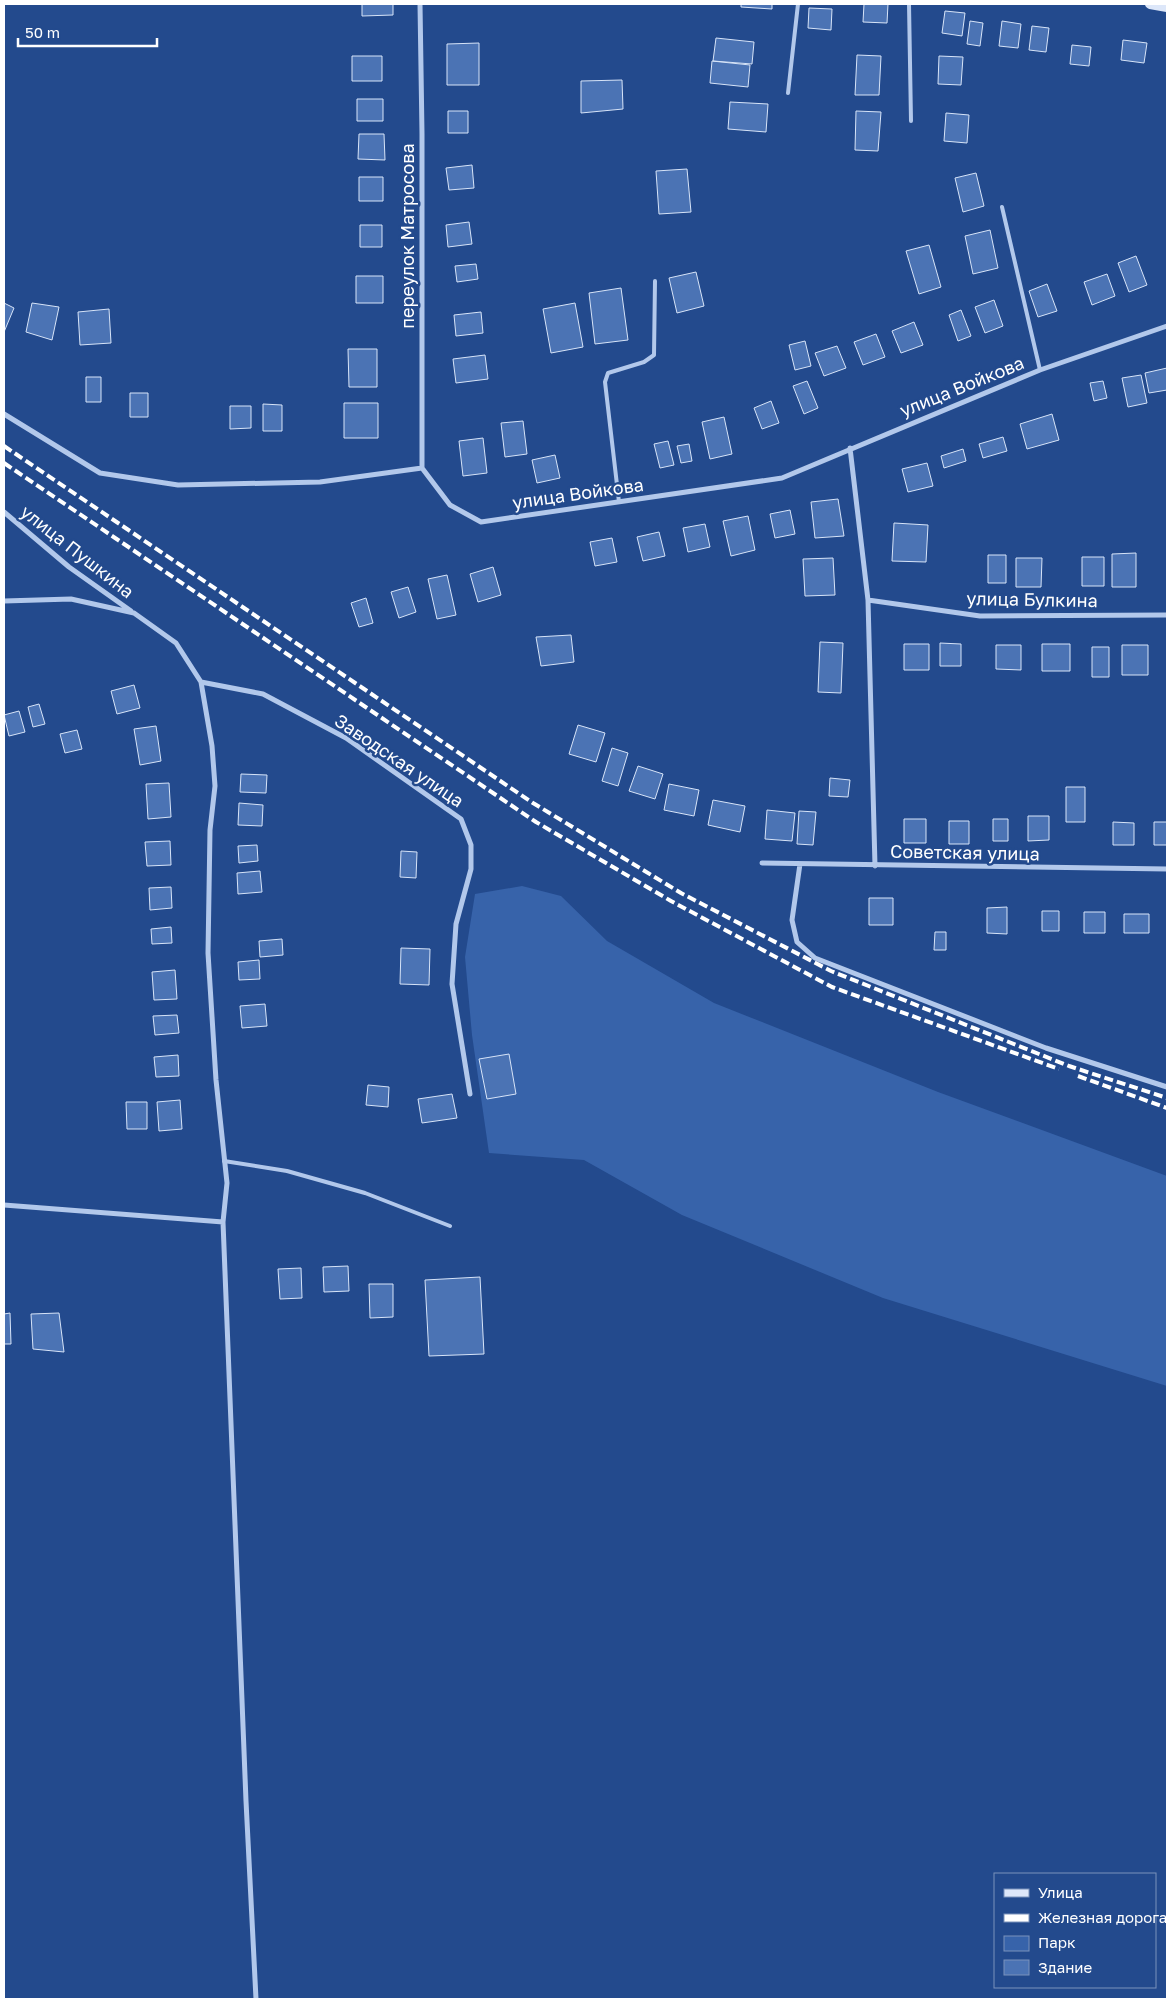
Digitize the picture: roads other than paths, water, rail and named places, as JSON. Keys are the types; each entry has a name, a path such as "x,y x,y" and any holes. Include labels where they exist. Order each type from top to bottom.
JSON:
{"main road":[{"path":"1150,4 1167,7"}],"street":[{"name":"переулок Матросова","path":"420,4 422,468"},
{"name":"улица Войкова","path":"422,468 450,505 481,522 782,478 1040,370 1167,326"},
{"path":"4,414 100,473 178,485 320,482 422,468"},
{"path":"850,448 868,600 875,866"},
{"name":"улица Пушкина","path":"4,512 69,567 134,613"},
{"path":"4,600 72,599 134,613 176,643 201,682 212,746 215,786 210,830 208,954 216,1080 227,1183 223,1222 245,1781 256,1999"},
{"name":"улица Булкина","path":"868,600 980,616 1167,615"},
{"name":"Заводская улица","path":"201,682 263,694 346,738 461,820 471,845 471,870 456,924 452,984 470,1094"},
{"name":"Советская улица","path":"762,863 1167,869"},
{"path":"800,864 792,920 797,942 815,958 1046,1048 1167,1087"},
{"path":"4,1205 223,1222"}],"lane":[{"path":"788,92 798,4"},
{"path":"909,4 911,121"},
{"path":"1002,207 1040,370"},
{"path":"620,502 605,382 608,373 644,362 654,355 655,281"},
{"path":"224,1161 287,1172 365,1193 450,1226"}],"railway":[{"path":"4,446 533,803 681,893 831,971 1069,1066 1167,1098"},
{"path":"4,463 536,822 671,901 832,987 1059,1069"},
{"path":"1078,1076 1167,1108"}]}
